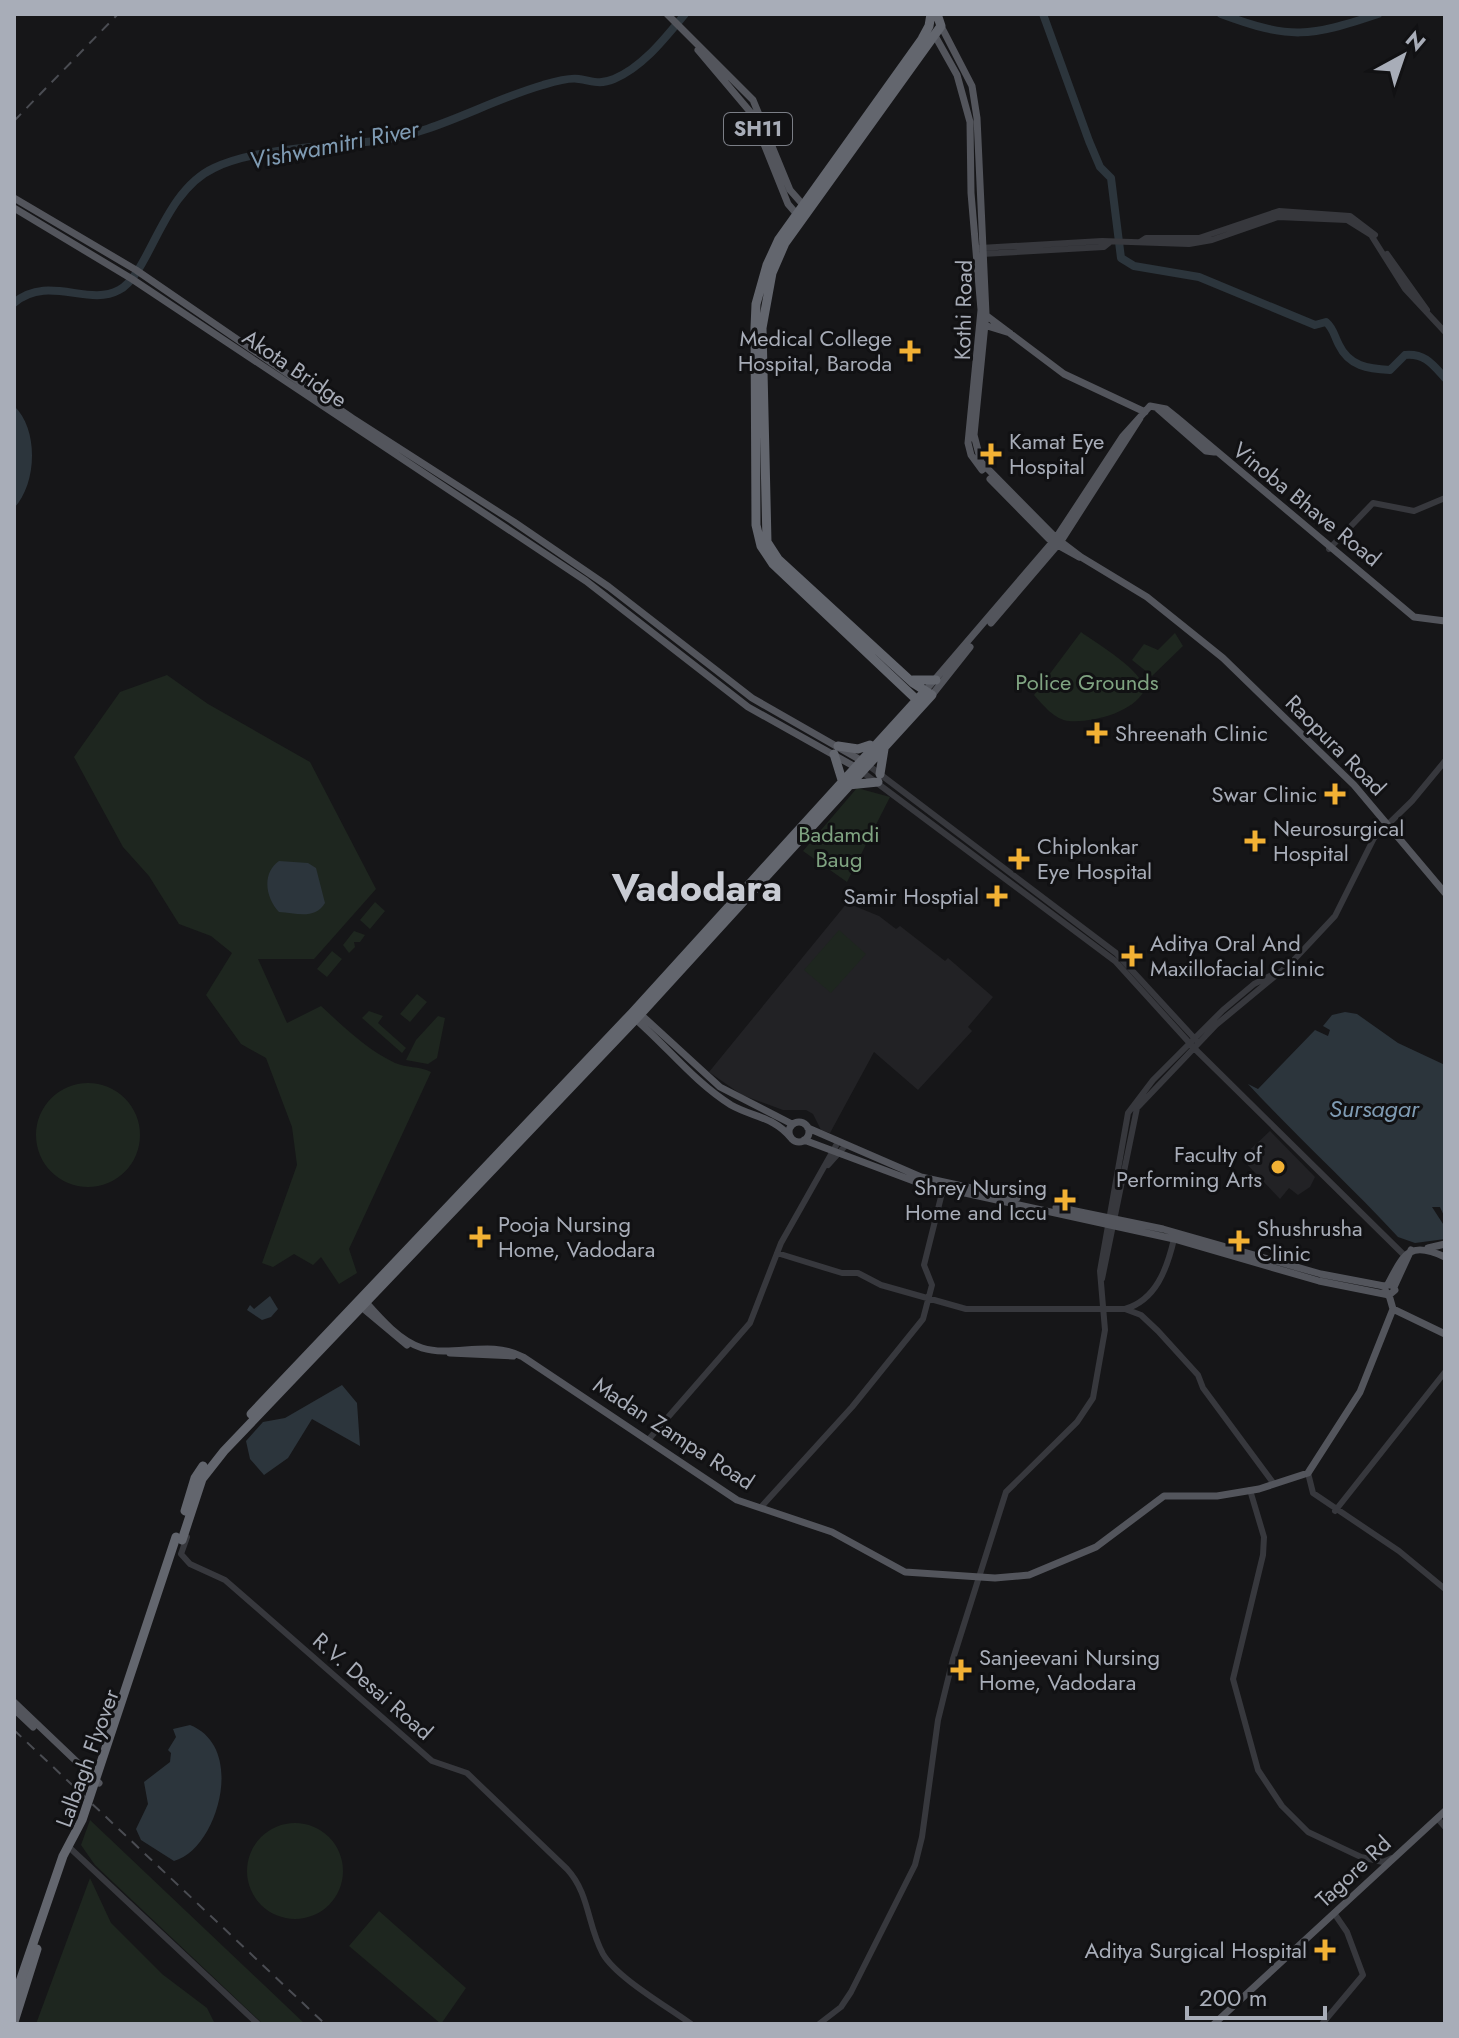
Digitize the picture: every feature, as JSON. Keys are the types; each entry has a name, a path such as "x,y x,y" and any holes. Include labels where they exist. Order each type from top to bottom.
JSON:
{"highway":[{"path":"920,703 773,564 757,534 756,304 773,251 803,213 935,22"},
{"path":"803,213 779,254 768,285 763,315 765,534 778,559 928,693"},
{"path":"906,676 922,683 936,680"},
{"name":"Lalbagh Flyover","path":"14,1999 63,1856 96,1783 190,1506 204,1475 361,1302 636,1014 928,693"},
{"path":"881,744 879,778 845,782 836,750 881,744"},
{"name":"Lalbagh Flyover","path":"14,2022 71,1849 86,1825 96,1783"}],"main road":[{"name":"SH11","path":"667,14 752,114 788,204 803,213"},
{"name":"Kothi Road","path":"935,22 963,63 974,96 983,313 975,450 985,468 1056,542 1147,597 1228,662"},
{"path":"14,198 136,270 556,556 726,692 860,765"},
{"name":"Akota Bridge","path":"14,208 132,279 556,556"},
{"path":"928,693 1056,542 1123,436 1147,412 1064,374 983,313"},
{"path":"982,324 1012,333"},
{"name":"Vinoba Bhave Road","path":"1147,412 1206,451 1214,452 1414,617 1445,621"},
{"path":"928,693 1056,542"},
{"name":"Raopura Road","path":"1228,662 1354,785 1445,893"},
{"path":"636,1014 720,1087 792,1124 801,1122 840,1147 943,1189 1112,1221"},
{"path":"636,1014 704,1085 733,1106 774,1122 791,1138 840,1147 939,1183 1165,1233 1388,1289"},
{"path":"791,1138 792,1124"},
{"path":"804,1140 808,1128"},
{"path":"1308,1473 1360,1392 1393,1309 1388,1289 1408,1254 1445,1244"},
{"path":"1426,1249 1445,1257"},
{"name":"Madan Zampa Road","path":"361,1302 421,1347 498,1348 523,1357 724,1492 749,1505 762,1506 848,1539 905,1572 980,1578 1029,1575 1096,1547 1164,1496 1217,1496 1308,1473"},
{"path":"1393,1309 1445,1334"},
{"path":"14,1702 18,1710 96,1783"},
{"name":"Tagore Rd","path":"1214,2024 1445,1811"}],"street":[{"path":"979,251 1040,243 1189,244 1274,215 1347,220 1358,224 1373,238 1420,305 1445,330"},
{"path":"1329,549 1373,503 1414,511 1445,498"},
{"path":"819,2024 841,2007 851,1992 915,1865 922,1837 938,1720 1006,1492 1077,1422 1093,1398 1105,1330 1100,1282 1132,1106 1237,997 1291,963 1335,916 1355,880 1363,854 1445,761"},
{"path":"860,765 1115,961 1203,1053 1408,1254"},
{"path":"649,1439 750,1323 777,1253 840,1147"},
{"path":"762,1506 870,1386 923,1319 932,1285 924,1265 943,1189"},
{"path":"777,1253 842,1273 858,1273 881,1285 966,1309 1125,1309 1144,1302 1167,1268 1177,1238"},
{"path":"1144,1302 1150,1324"},
{"path":"1125,1309 1150,1324 1198,1375 1203,1388 1274,1484"},
{"path":"1335,1511 1445,1372"},
{"path":"1308,1473 1313,1493 1335,1511 1399,1551 1445,1589"},
{"path":"1250,1490 1264,1537 1263,1555 1233,1679 1258,1770 1282,1806 1308,1832 1361,1857 1383,1862 1395,1856"},
{"name":"R.V. Desai Road","path":"190,1506 196,1512 182,1550 185,1561 225,1580 432,1761 458,1768 473,1778 582,1885 594,1936 605,1958 691,2024"},
{"path":"1438,1819 1445,1827"},
{"path":"71,1849 258,2024"},
{"path":"1322,2024 1363,1975 1347,1932 1334,1913"}],"shaded area":[{"path":"847,903 879,916 896,929 900,926 945,961 948,958 993,997 968,1027 972,1031 918,1090 874,1052 830,1133 821,1130 813,1114 806,1110 783,1110 742,1095 709,1072"},
{"name":"Faculty of Performing Arts","path":"1270,1131 1315,1177 1310,1187 1298,1195 1289,1188 1280,1199 1241,1158"}],"green space":[{"name":"Police Grounds","path":"1081,632 1129,667 1142,683 1144,691 1131,705 1111,715 1069,721 1054,715 1034,695"},
{"path":"1175,633 1183,646 1152,676 1132,660 1144,644 1158,650"},
{"path":"167,675 208,704 310,762 376,889 314,959 258,959 287,1023 321,1006 384,1057 400,1065 431,1072 349,1249 357,1273 339,1284 321,1257 313,1265 294,1254 273,1267 262,1263 297,1165 292,1127 266,1058 241,1044 206,995 232,953 211,936 179,924 149,876 123,847 74,757 120,692"},
{"name":"Badamdi Baug","path":"857,788 890,797 847,882 803,851"},
{"path":"375,902 385,911 370,929 360,920"},
{"path":"839,930 866,954 831,993 804,970"},
{"path":"354,931 365,935 360,942 354,942 355,947 349,953 343,945"},
{"path":"332,951 342,959 327,977 317,969"},
{"path":"417,994 427,1002 410,1022 400,1014"},
{"path":"369,1011 383,1016 378,1023 406,1048 402,1053 362,1018"},
{"path":"438,1016 445,1018 437,1058 428,1064 406,1060 416,1040"},
{"path":"88,1083 108,1087 125,1098 136,1115 140,1135 136,1155 125,1172 108,1183 88,1187 68,1183 51,1172 40,1155 36,1135 40,1115 51,1098 68,1087"},
{"path":"90,1820 305,2024 263,2024 95,1865 81,1845"},
{"path":"295,1823 313,1827 329,1837 339,1853 343,1871 339,1889 329,1905 313,1915 295,1919 277,1915 261,1905 251,1889 247,1871 251,1853 261,1837 277,1827"},
{"path":"90,1878 111,1923 162,1974 207,2008 215,2024 36,2024"},
{"path":"379,1911 466,1988 441,2024 349,1946"}],"water":[{"path":"14,406 28,428 32,457 27,485 14,508"},
{"path":"279,861 308,863 316,868 325,903 321,908 311,914 279,912 267,885 270,872"},
{"name":"Sursagar","path":"1345,1012 1357,1014 1398,1043 1445,1065 1445,1218 1440,1207 1432,1207 1445,1227 1445,1239 1415,1243 1398,1237 1248,1084 1258,1089 1315,1030 1328,1036 1330,1030 1323,1026 1332,1015"},
{"path":"270,1296 278,1309 271,1317 262,1320 247,1310 250,1305 254,1309"},
{"path":"342,1385 357,1403 360,1446 312,1419 288,1458 264,1475 250,1459 246,1441 263,1422 285,1418"},
{"path":"190,1725 208,1737 218,1755 222,1776 220,1798 213,1820 202,1839 189,1853 174,1861 141,1840 136,1829 148,1804 144,1782 170,1762 171,1753 168,1750 176,1737 173,1729"}],"waterway":[{"name":"Vishwamitri River","path":"14,303 40,291 94,295 119,290 140,268 182,195 196,179 214,168 271,152 376,141 419,132 561,80 609,81 625,74 644,59 685,14"},
{"path":"1043,14 1089,141 1100,167 1111,178 1121,258 1134,266 1199,277 1315,325 1326,322 1343,352 1360,365 1390,370 1405,355 1412,355 1428,361 1445,378"},
{"name":"Vishwamitri River","path":"1221,14 1265,28 1300,32 1334,27 1378,14"}],"railway":[{"path":"14,121 118,14"},
{"path":"14,1730 325,2024"}],"place":[{"name":"Medical College Hospital, Baroda","path":"910,351"},
{"name":"Kamat Eye Hospital","path":"991,454"},
{"name":"Shreenath Clinic","path":"1097,733"},
{"name":"Swar Clinic","path":"1335,794"},
{"name":"Neurosurgical Hospital","path":"1255,841"},
{"name":"Chiplonkar Eye Hospital","path":"1019,859"},
{"name":"Samir Hosptial","path":"997,896"},
{"name":"Aditya Oral And Maxillofacial Clinic","path":"1132,956"},
{"name":"Faculty of Performing Arts","path":"1278,1167"},
{"name":"Shrey Nursing Home and Iccu","path":"1065,1200"},
{"name":"Pooja Nursing Home, Vadodara","path":"480,1237"},
{"name":"Shushrusha Clinic","path":"1239,1241"},
{"name":"Sanjeevani Nursing Home, Vadodara","path":"961,1670"},
{"name":"Aditya Surgical Hospital","path":"1325,1950"}],"district":[{"name":"Vadodara","path":"697,888"}]}
